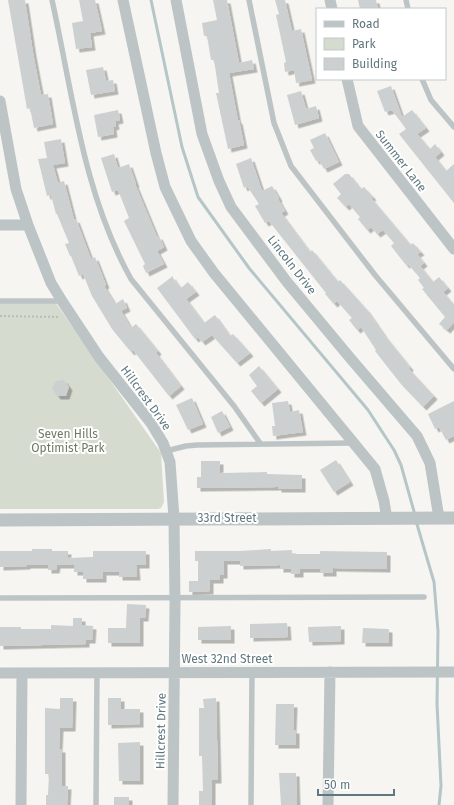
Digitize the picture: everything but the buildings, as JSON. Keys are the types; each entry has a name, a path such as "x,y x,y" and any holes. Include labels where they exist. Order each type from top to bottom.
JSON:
{"street":[{"path":"123,0 156,154 165,187 191,241 214,273 375,469 384,501 387,519"},
{"name":"Lincoln Drive","path":"176,0 202,134 219,181 231,207 287,282 416,436 430,463 434,518"},
{"name":"Summer Lane","path":"348,80 358,126 454,249"},
{"name":"Hillcrest Drive","path":"0,101 16,188 28,225 51,283 99,357 151,423 163,443 170,462 174,518 175,598 173,805"},
{"path":"0,225 28,225"},
{"name":"33rd Street","path":"0,520 174,518 454,518"},
{"path":"328,805 330,672"},
{"name":"West 32nd Street","path":"0,673 452,672"},
{"path":"21,805 22,673"}],"lane":[{"path":"52,0 76,123 89,176 120,259 131,279 229,401 260,443"},
{"path":"249,0 274,123 291,166 375,275 454,369"},
{"path":"422,80 431,100 454,128"},
{"path":"0,301 62,301"},
{"path":"166,452 186,446 197,445 354,443"},
{"path":"0,598 424,597"},
{"path":"96,805 97,672"},
{"path":"250,805 252,672"}],"path":[{"path":"0,316 60,317"}],"green space":[{"name":"Seven Hills Optimist Park","path":"0,302 55,302 161,453 164,502 161,508 0,509"}],"waterway":[{"path":"151,0 182,147 198,197 249,268 368,410 394,450 401,465 415,515"},
{"path":"416,521 434,582 438,631 437,704 441,786 439,805"}]}
